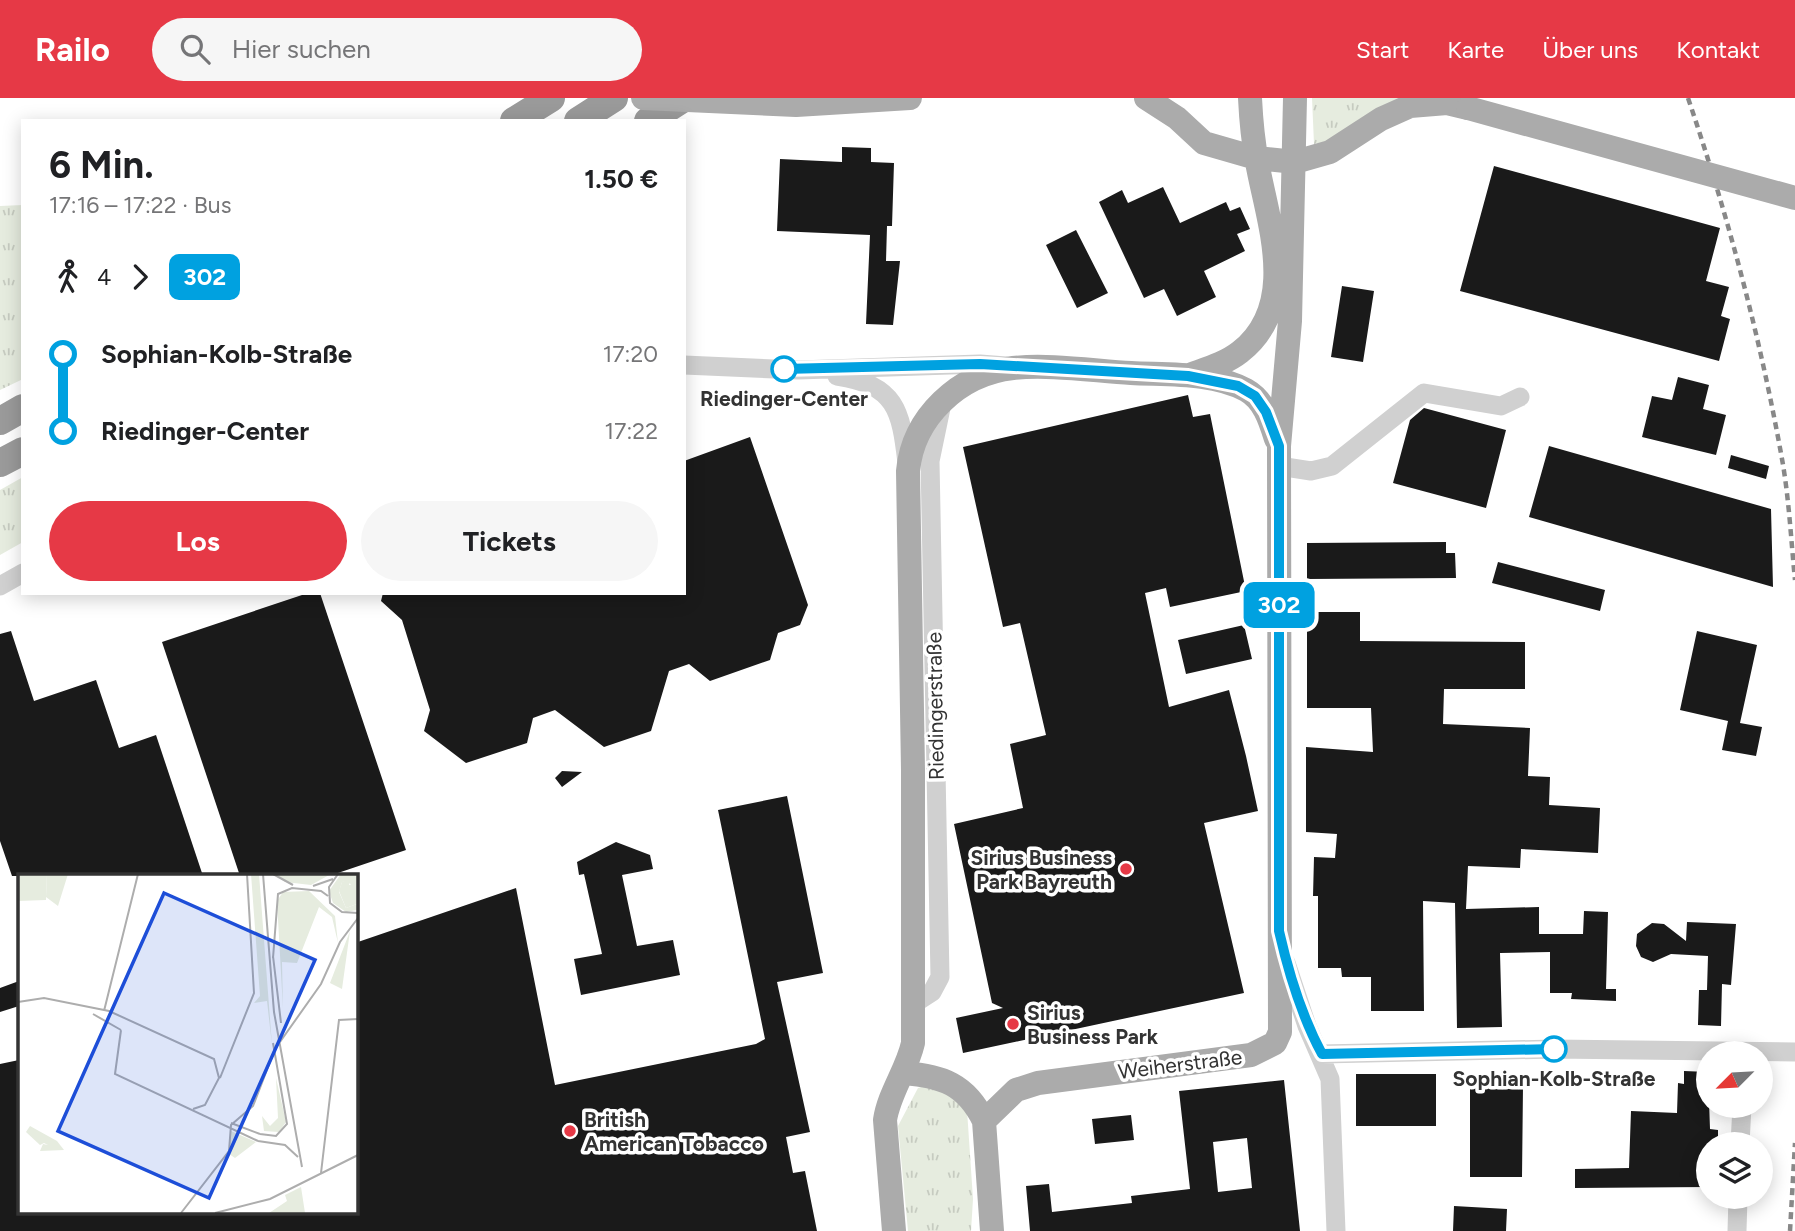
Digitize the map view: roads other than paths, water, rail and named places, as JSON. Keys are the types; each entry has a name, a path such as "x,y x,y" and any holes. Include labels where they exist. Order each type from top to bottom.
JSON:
{"highway":[{"path":"517,119 551,98"},
{"path":"581,119 614,98"},
{"path":"651,119 684,98"},
{"path":"0,398 21,391"},
{"path":"0,421 21,409"},
{"path":"0,463 21,451"}],"main road":[{"path":"643,98 796,105 910,98"},
{"path":"1146,98 1177,118 1204,143 1256,158 1295,162 1330,152 1381,119 1410,106 1447,103 1795,198"},
{"path":"1188,376 1223,363 1241,352 1265,322 1273,299 1276,248 1256,158 1250,98"},
{"path":"1279,931 1279,456 1290,321 1295,98"},
{"name":"Riedingerstraße","path":"892,1227 884,1120 913,1043 915,1003 908,471 912,445 920,427 943,400 985,375 1013,368 1188,376"},
{"path":"1188,376 1238,386 1255,396 1266,412 1279,456"},
{"name":"Weiherstraße","path":"984,1121 1016,1090 1038,1083 1251,1055 1275,1043 1280,1032 1279,931"},
{"path":"898,1084 954,1082 976,1104 984,1121 992,1231"}],"street":[{"path":"686,365 798,370 980,364 1013,368"},
{"path":"798,370 859,379 886,395 897,407 902,421 908,471"},
{"path":"1279,456 1311,471 1332,466 1424,393 1501,406 1520,397"},
{"name":"Riedingerstraße","path":"915,1003 932,992 940,977 930,461 943,400"},
{"path":"0,586 21,574"},
{"path":"1279,931 1292,987 1307,1026 1322,1054 1333,1094 1336,1231"},
{"path":"1322,1054 1554,1049 1696,1052"},
{"path":"1773,1052 1795,1052"},
{"path":"1737,1231 1738,1209"}],"railway":[{"path":"1688,98 1730,232 1764,367 1784,474 1795,580"},
{"path":"1790,1231 1795,1143"}],"place":[{"name":"Riedinger-Center","path":"784,369"},
{"name":"Sirius Business Park Bayreuth","path":"1126,869"},
{"name":"Sirius Business Park","path":"1013,1024"},
{"name":"Sophian-Kolb-Straße","path":"1554,1049"},
{"name":"British American Tobacco","path":"570,1131"}]}
